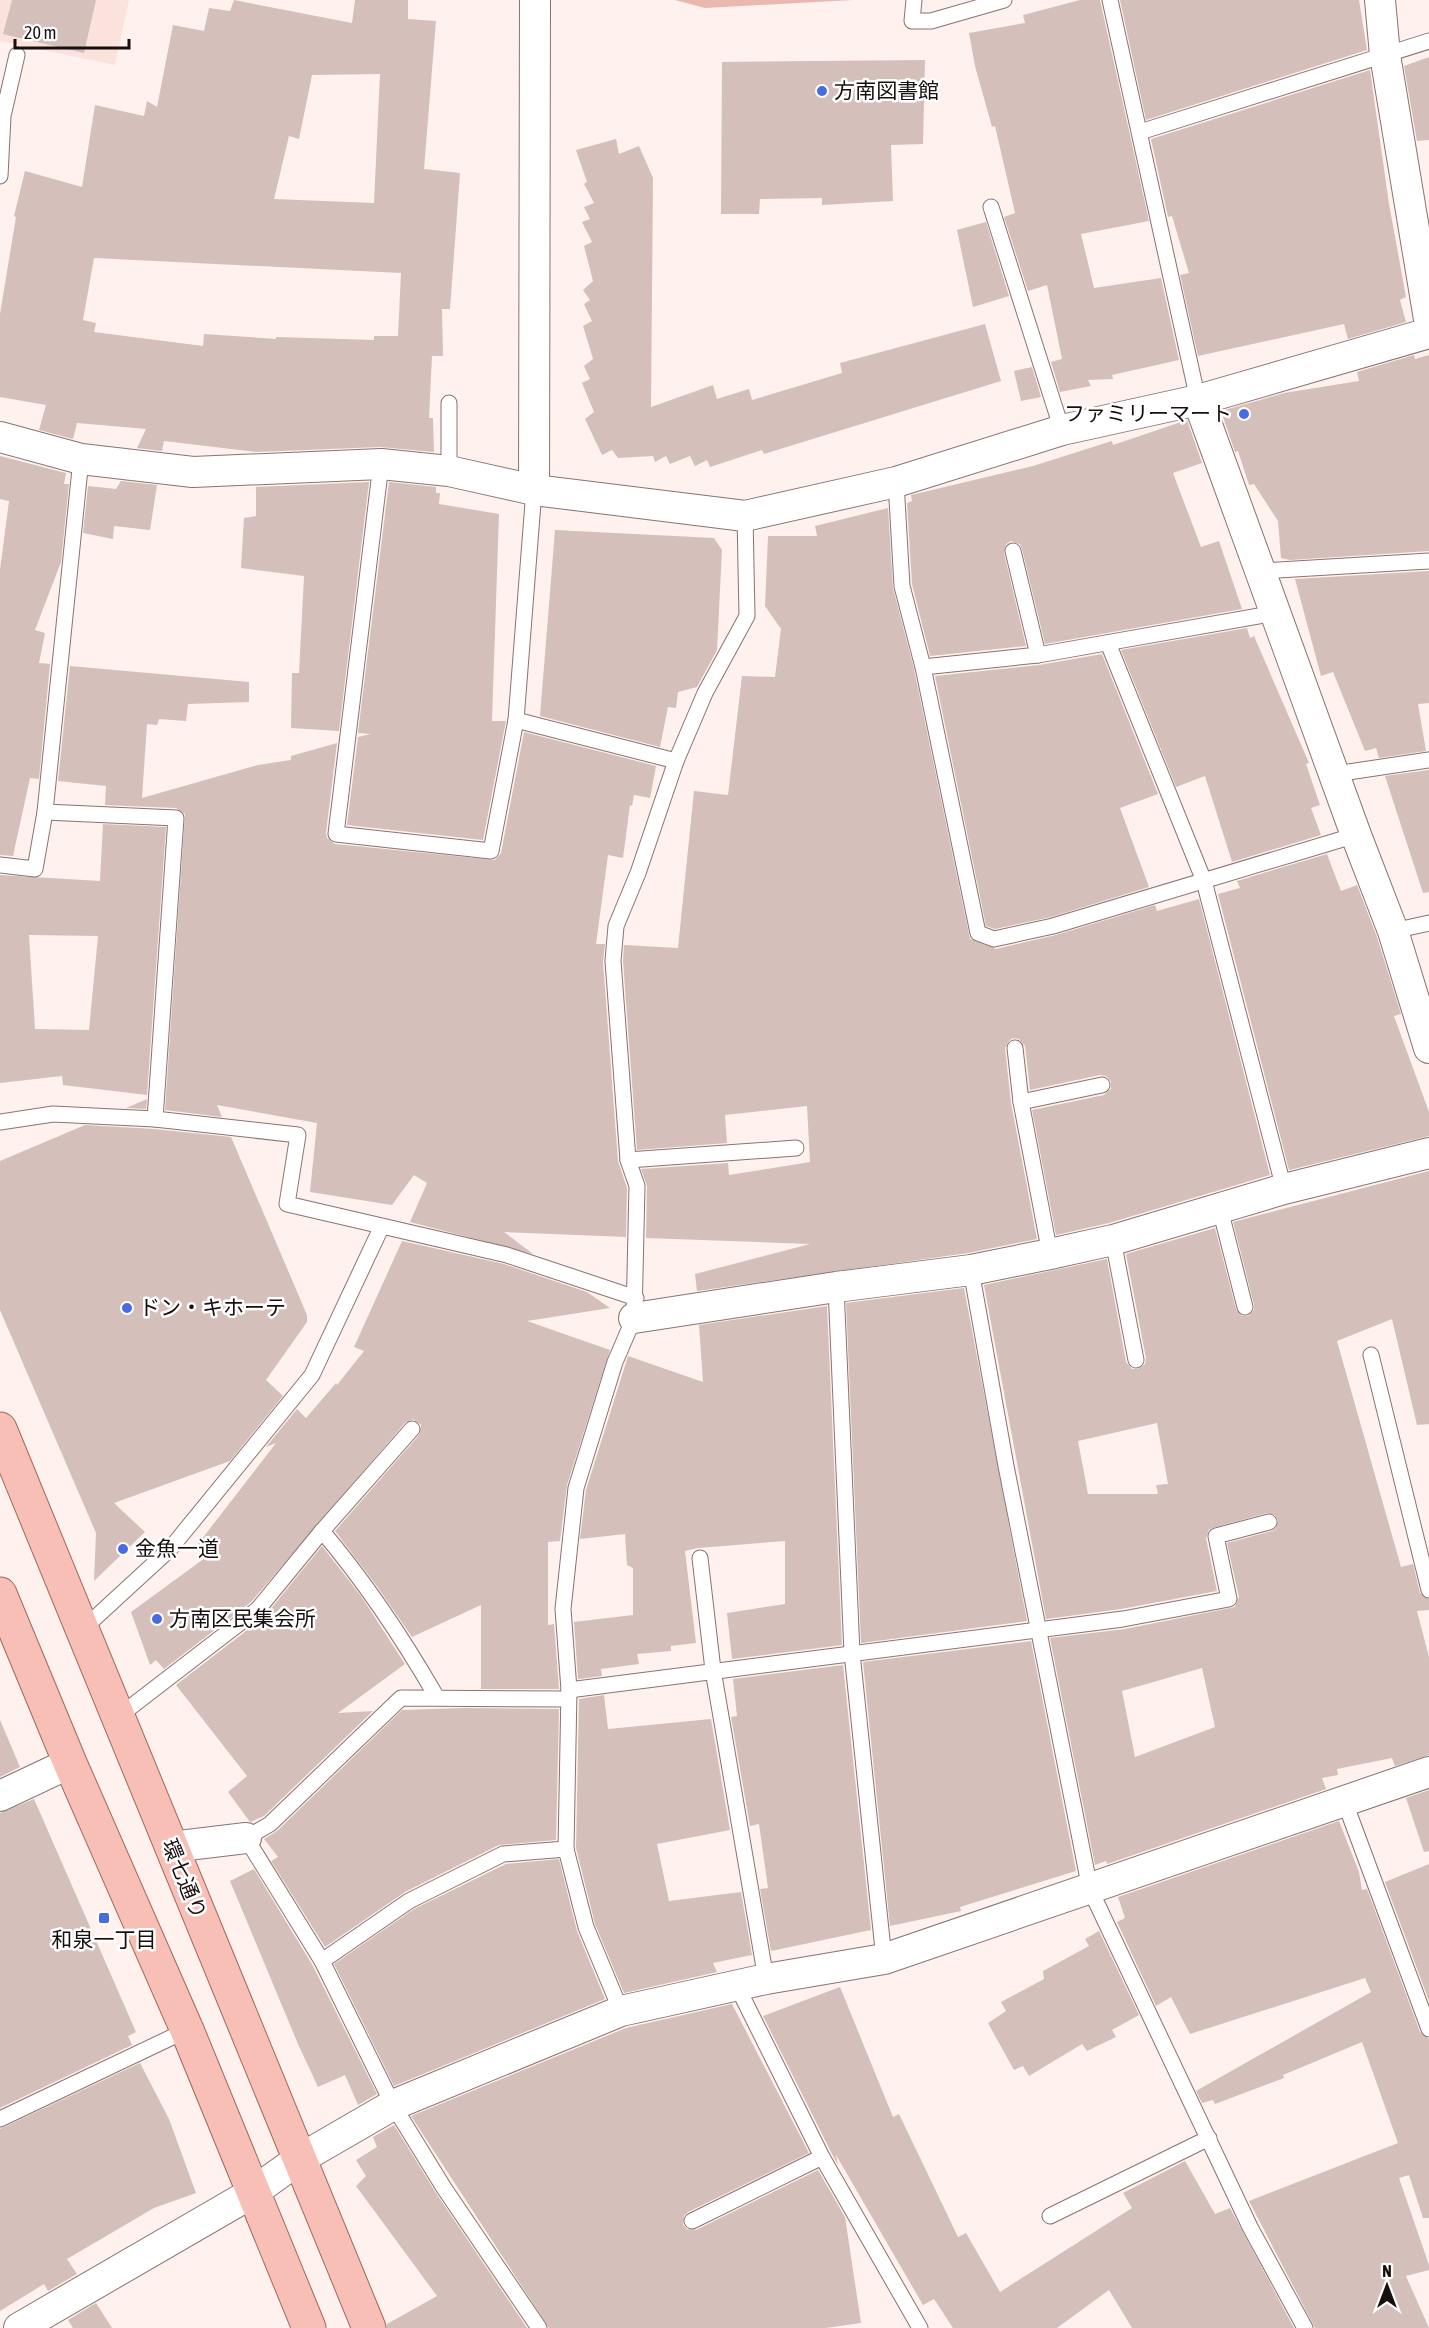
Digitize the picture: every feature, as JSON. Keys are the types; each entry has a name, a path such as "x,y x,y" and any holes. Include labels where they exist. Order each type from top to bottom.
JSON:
{"main road":[{"name":"環七通り","path":"0,1429 298,2160 369,2328"},
{"path":"0,1594 70,1764 187,2030 309,2328"}],"street":[{"path":"534,490 535,0"},
{"path":"1380,0 1385,55 1429,319"},
{"path":"0,437 81,459 192,472 381,464 449,471 534,490 745,516 896,482 1062,430 1198,400 1429,333"},
{"path":"1198,400 1393,931 1429,1048"},
{"path":"635,1308 971,1270 1113,1240 1284,1189 1429,1153"},
{"path":"0,1796 70,1764"},
{"path":"19,2328 252,2193 298,2160 393,2105 621,2011 766,1979 884,1959 1429,1772"},
{"path":"171,1847 246,1838"}],"lane":[{"path":"914,0 912,21 931,21 1004,0"},
{"path":"1110,0 1198,400"},
{"path":"1140,132 1429,41"},
{"path":"0,176 3,116 17,55"},
{"path":"991,207 1062,430"},
{"path":"449,403 449,471"},
{"path":"0,865 35,869 45,812 81,459"},
{"path":"381,464 336,834 492,851 516,720 534,490"},
{"path":"896,482 902,586 923,667 978,933 994,939 1043,928 1356,835"},
{"path":"621,2011 586,1927 566,1849 568,1695 563,1609 576,1488 615,1362 635,1308 637,1186 628,1160 613,961 616,926 638,873 676,760 705,693 747,616 745,516"},
{"path":"1013,551 1038,656"},
{"path":"1262,571 1429,561"},
{"path":"923,667 1038,656 1276,613"},
{"path":"1108,644 1204,881 1284,1189"},
{"path":"516,720 676,760"},
{"path":"1335,774 1429,760"},
{"path":"45,812 176,818 155,1119"},
{"path":"1393,931 1429,923"},
{"path":"1015,1048 1021,1102 1050,1254"},
{"path":"1021,1102 1102,1085"},
{"path":"0,1122 53,1114 155,1119 298,1135 287,1204 381,1228 389,1227 507,1255 635,1308"},
{"path":"628,1160 796,1148"},
{"path":"1220,1209 1245,1307"},
{"path":"82,1629 170,1549 312,1375 381,1228"},
{"path":"1113,1240 1136,1360"},
{"path":"971,1270 1090,1889 1250,2228 1305,2328"},
{"path":"836,1287 852,1653 884,1959"},
{"path":"1371,1355 1429,1590"},
{"path":"118,1716 258,1609 322,1531 412,1429"},
{"path":"539,2328 444,2188 393,2105 322,1960 246,1838 270,1824 400,1698 568,1695 713,1670 1123,1619 1229,1599 1216,1536 1269,1522"},
{"path":"322,1531 365,1582 401,1635 436,1696"},
{"path":"700,1558 713,1670 766,1979"},
{"path":"1344,1800 1429,2029"},
{"path":"322,1960 409,1901 503,1854 566,1849"},
{"path":"736,1986 822,2157 920,2328"},
{"path":"0,2119 187,2030"},
{"path":"1050,2216 1209,2138"},
{"path":"692,2221 822,2157"}],"shaded area":[{"path":"0,0 129,0 115,65 0,41"},
{"path":"675,0 853,0 705,8"}],"building":[{"path":"12,0 96,0 84,53 3,34"},
{"path":"234,0 352,23 355,0 408,0 408,19 436,21 424,169 460,173 450,309 442,309 443,356 432,356 429,418 433,418 434,452 380,447 256,452 164,441 162,451 137,448 146,429 77,423 73,439 39,430 46,405 0,397 0,314 16,217 14,216 25,171 82,187 95,105 144,116 147,101 157,107 173,25 204,31 209,8 230,11","holes":["380,74 374,203 274,199 289,136 299,139 312,75","94,258 401,273 398,336 374,336 374,340 276,337 276,339 204,334 203,346 94,332 96,323 83,320"]},
{"path":"1080,0 1100,0 1149,221 1081,234 1094,288 1161,278 1179,360 1112,375 1113,379 1088,380 1091,386 1060,392 1051,362 1062,359 1047,285 1028,291 1004,217 1015,213 995,126 992,127 975,66 969,33 1025,23 1023,15"},
{"path":"1120,0 1359,0 1367,50 1146,120"},
{"path":"1429,57 1429,140 1417,141 1404,66"},
{"path":"925,60 923,144 891,145 893,201 822,205 822,198 760,199 759,214 721,214 722,62"},
{"path":"1370,70 1389,204 1406,297 1400,300 1406,322 1348,339 1344,324 1198,356 1180,275 1189,273 1172,216 1168,217 1151,139"},
{"path":"616,139 619,154 639,146 653,178 651,407 713,385 717,399 749,389 752,400 842,373 840,363 985,324 1001,381 764,454 762,450 710,467 707,460 695,466 690,456 670,464 666,456 655,462 653,456 618,458 612,450 602,455 585,419 594,412 582,383 590,379 584,366 593,359 583,326 592,321 584,304 590,300 583,290 593,281 584,246 592,242 582,222 590,219 584,207 594,203 584,184 587,182 576,150"},
{"path":"986,222 1009,296 973,307 957,230"},
{"path":"1414,355 1415,359 1429,355 1429,551 1290,560 1281,558 1278,521 1254,484 1249,485 1221,411 1284,393 1359,381 1357,372"},
{"path":"1032,367 1041,397 1021,401 1014,371"},
{"path":"1187,420 1202,463 1173,473 1201,547 1219,541 1242,609 1045,644 1022,549 1020,544 1011,541 1006,544 1004,553 1026,646 930,656 912,584 907,503 912,501 911,495 1033,466 1112,441 1113,445"},
{"path":"0,456 66,473 64,484 69,484 61,562 35,630 45,633 39,663 50,664 39,779 30,778 13,856 0,855 0,570 9,501 0,499"},
{"path":"121,481 157,485 150,530 114,526 113,539 83,533 88,486 116,489"},
{"path":"369,482 339,731 291,728 292,673 299,673 304,576 241,568 244,518 256,516 256,487"},
{"path":"389,482 436,487 436,493 440,493 439,504 499,514 492,721 506,721 483,840 347,825 358,737 371,734 358,733"},
{"path":"888,508 893,588 914,669 970,939 996,949 1056,935 1155,905 1157,911 1199,899 1270,1175 1109,1223 1056,1235 1032,1110 1104,1095 1111,1089 1111,1082 1106,1076 1100,1075 1030,1090 1025,1046 1019,1039 1013,1038 1005,1048 1011,1103 1037,1239 968,1253 697,1291 695,1274 810,1244 646,1238 647,1186 641,1169 728,1163 729,1175 810,1162 807,1106 725,1115 727,1143 637,1150 623,961 624,945 678,948 694,791 728,795 742,676 775,677 781,629 765,606 768,536 817,536 815,526"},
{"path":"555,530 714,538 722,550 717,650 697,687 678,692 676,708 668,707 660,747 540,716"},
{"path":"1429,571 1429,703 1418,704 1426,751 1379,758 1376,748 1365,751 1333,672 1321,676 1295,579"},
{"path":"1247,628 1250,638 1254,636 1309,763 1306,764 1320,805 1311,808 1321,835 1232,862 1205,776 1176,787 1121,650"},
{"path":"1102,654 1158,794 1120,808 1149,887 1051,917 995,929 986,926 935,676 1039,665"},
{"path":"70,666 249,682 249,702 188,704 186,721 159,719 157,725 147,724 142,798 258,765 291,760 291,756 337,743 326,833 327,838 335,844 495,860 501,853 524,732 656,766 650,798 634,795 632,806 630,805 623,858 608,855 596,944 605,944 603,962 618,1161 627,1188 626,1237 504,1232 533,1254 410,1222 427,1183 414,1175 392,1205 310,1192 317,1123 217,1105 222,1117 165,1110 185,814 176,808 105,805 106,786 58,781"},
{"path":"1429,770 1429,892 1423,893 1385,776"},
{"path":"103,824 166,827 147,1095 63,1085 62,1076 0,1083 0,875 100,881","holes":["29,935 98,936 89,1030 35,1029"]},
{"path":"1327,854 1341,891 1357,885 1377,937 1401,1014 1394,1016 1429,1112 1429,1136 1289,1170 1218,894 1240,888 1237,881"},
{"path":"147,1099 146,1109 126,1108"},
{"path":"85,1125 231,1137 307,1315 307,1322 266,1380 283,1396 230,1461 114,1503 145,1532 94,1581 96,1533 0,1310 0,1161"},
{"path":"1429,1171 1429,1424 1417,1425 1392,1319 1337,1341 1401,1567 1413,1564 1420,1593 1429,1599 1429,1610 1417,1611 1429,1657 1429,1755 1395,1766 1392,1758 1337,1769 1338,1775 1322,1778 1326,1789 1107,1864 1106,1861 1095,1865 1050,1638 1125,1629 1235,1607 1239,1597 1227,1543 1272,1531 1276,1528 1278,1520 1275,1515 1267,1513 1209,1529 1206,1538 1217,1591 1121,1609 1046,1619 984,1285 1107,1259 1126,1362 1132,1369 1138,1369 1145,1364 1146,1358 1126,1254 1215,1228 1236,1309 1242,1316 1248,1316 1254,1310 1254,1305 1233,1222","holes":["1157,1423 1168,1484 1156,1485 1158,1494 1088,1494 1078,1441","1202,1668 1215,1727 1135,1757 1122,1691"]},
{"path":"402,1241 504,1264 587,1292 610,1308 527,1321 610,1350 567,1485 560,1541 548,1542 548,1625 554,1624 559,1689 481,1689 481,1605 412,1637 335,1531 419,1435 421,1425 413,1419 405,1423 251,1602 164,1669 156,1660 150,1665 131,1612 205,1558 198,1544 276,1443 266,1447 297,1409 306,1418 336,1383 337,1385 364,1351 354,1347"},
{"path":"964,1288 1027,1621 861,1643 846,1303"},
{"path":"827,1306 842,1645 732,1659 727,1613 785,1604 785,1541 698,1548 685,1551 696,1643 671,1646 671,1651 637,1654 639,1664 601,1669 602,1676 578,1679 574,1622 633,1615 633,1568 627,1565 625,1534 580,1539 586,1490 628,1356 703,1382 699,1325"},
{"path":"322,1546 361,1596 405,1664 338,1713 373,1711 264,1816 250,1822 228,1792 247,1776 176,1685 264,1617"},
{"path":"1031,1641 1076,1871 960,1907 961,1911 890,1926 863,1662"},
{"path":"843,1665 871,1930 771,1951 760,1889 768,1888 759,1824 750,1826 731,1717 737,1716 733,1679"},
{"path":"604,1695 608,1729 711,1719 730,1830 657,1844 669,1901 741,1892 752,1955 713,1963 717,1972 624,1993 595,1924 576,1848 579,1699"},
{"path":"559,1709 556,1840 499,1845 405,1892 325,1947 271,1861 278,1857 264,1839 277,1831 402,1710"},
{"path":"0,1720 20,1767 0,1777"},
{"path":"1429,1790 1429,1851 1424,1852 1406,1798"},
{"path":"34,1799 136,2032 128,2036 132,2045 0,2108 0,1813"},
{"path":"1339,1821 1359,1872 1362,1890 1367,1889 1420,2032 1429,2039 1429,2218 1423,2218 1409,2175 1399,2178 1429,2265 1429,2270 1406,2276 1429,2328 1315,2328 1249,2201 1398,2143 1362,2042 1283,2075 1284,2078 1215,2104 1213,2100 1202,2103 1196,2091 1371,1992 1365,1978 1190,2034 1171,1997 1156,2006 1117,1922 1125,1918 1118,1897"},
{"path":"559,1859 577,1931 605,1999 394,2086 334,1964 414,1909 506,1864"},
{"path":"1429,1864 1429,2001 1385,1882"},
{"path":"254,1869 313,1966 377,2094 358,2105 345,2075 318,2087 298,2044 230,1881"},
{"path":"1099,1931 1139,2015 1112,2030 1116,2037 1087,2051 1082,2044 1029,2076 1023,2066 1014,2070 988,2023 1006,2011 1001,2002 1044,1979 1043,1971 1089,1946 1085,1939"},
{"path":"840,1987 893,2117 899,2114 958,2237 966,2233 1000,2292 1132,2208 1123,2193 1185,2161 1215,2214 1230,2208 1294,2328 1132,2328 1109,2290 1057,2328 953,2328 934,2299 923,2305 836,2155 838,2165 763,2016"},
{"path":"732,2004 809,2153 688,2212 684,2216 683,2225 687,2229 696,2230 818,2170 845,2217 861,2323 826,2328 549,2328 411,2116 626,2028"},
{"path":"140,2063 169,2119 196,2193 154,2208 67,2259 77,2274 48,2291 44,2284 0,2311 0,2129"},
{"path":"394,2125 436,2193 527,2328 387,2328 387,2324 437,2296 356,2186 366,2176 356,2160 377,2147 373,2137"},
{"path":"96,2303 112,2328 73,2328 68,2320"}],"place":[{"name":"方南図書館","path":"822,91"},
{"name":"ファミリーマート","path":"1244,414"},
{"name":"ドン・キホーテ","path":"127,1308"},
{"name":"金魚一道","path":"123,1549"},
{"name":"方南区民集会所","path":"157,1619"},
{"name":"和泉一丁目","path":"104,1918"}]}
